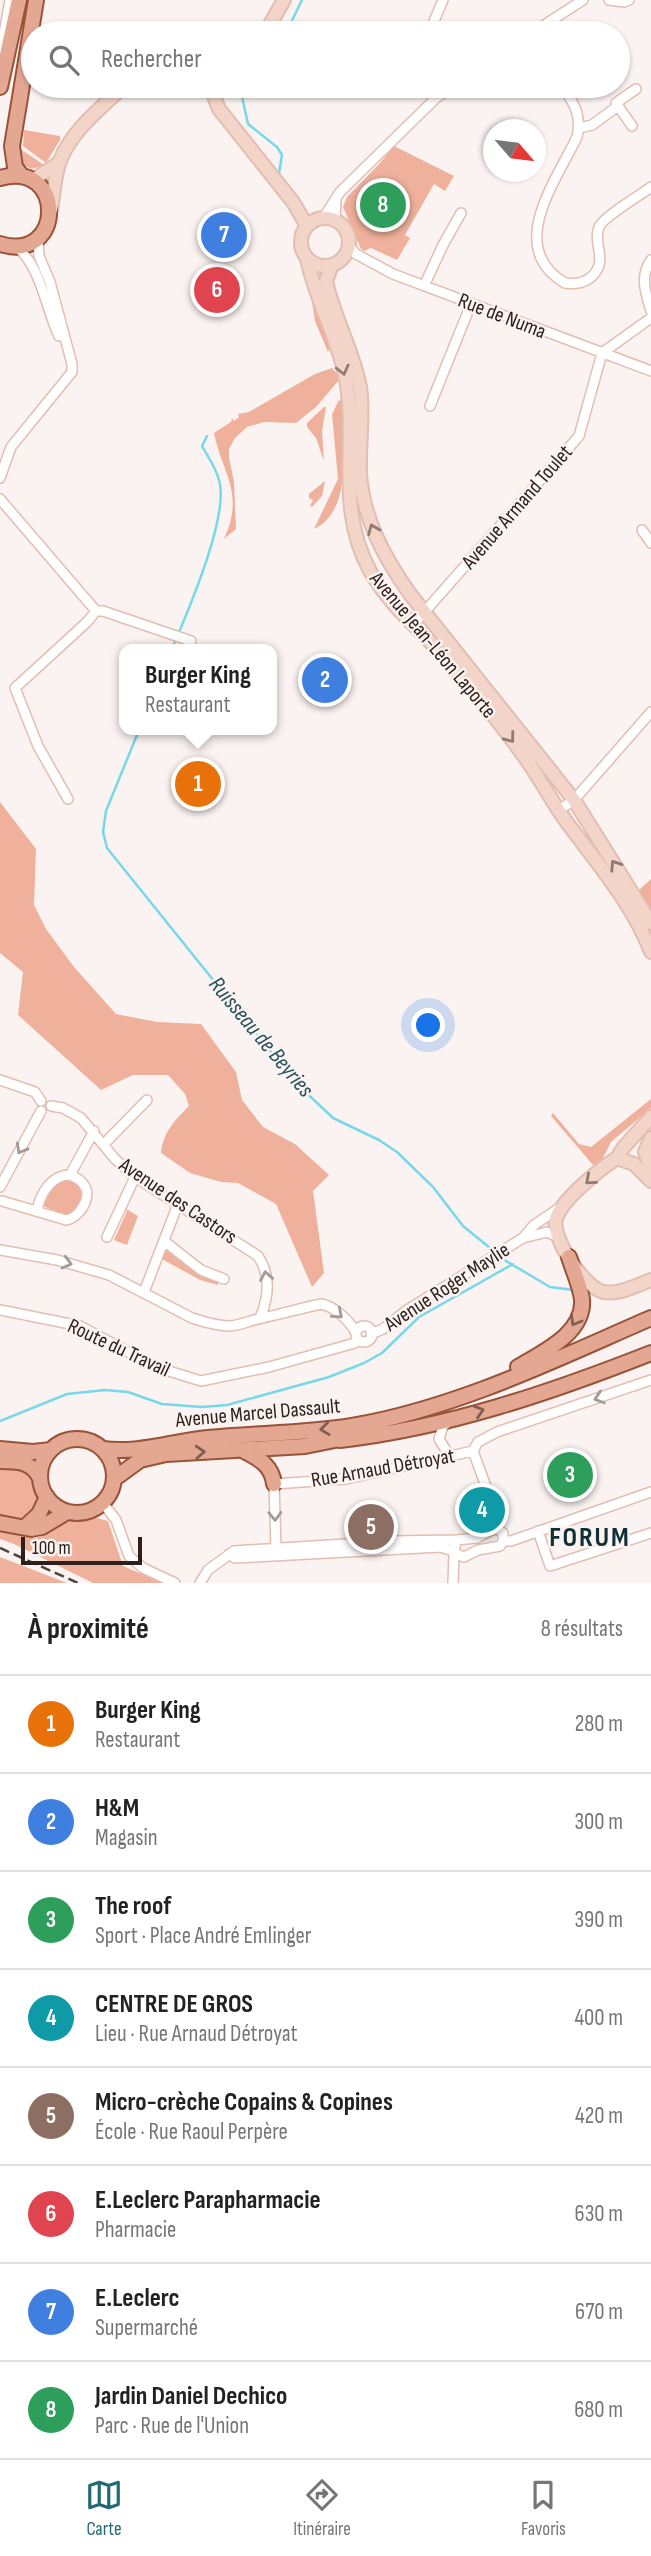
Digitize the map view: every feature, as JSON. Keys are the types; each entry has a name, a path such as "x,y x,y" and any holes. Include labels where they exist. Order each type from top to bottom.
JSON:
{"main road":[{"path":"0,87 19,0"},
{"path":"33,21 36,0"},
{"path":"6,246 29,244 38,239 49,222 51,210 44,191 15,167 12,146 21,91"},
{"path":"0,178 27,177"},
{"path":"468,1395 536,1356 573,1328 582,1308 582,1295 569,1257"},
{"name":"Avenue Marcel Dassault","path":"103,1449 128,1451 210,1438 321,1430 416,1411 468,1395 651,1318"},
{"path":"341,1440 378,1436 452,1420 587,1378 651,1353"},
{"name":"Avenue Marcel Dassault","path":"114,1479 141,1460 166,1454 305,1446 341,1440 391,1425 416,1411"},
{"path":"0,1461 23,1462 32,1466 47,1497 67,1512 92,1510 103,1503 109,1496 114,1479 110,1458 103,1449 94,1443 75,1439 58,1444 51,1450 41,1468 40,1478"},
{"path":"0,1449 33,1452 51,1450"},
{"path":"243,1450 266,1464 274,1484"},
{"path":"25,1527 39,1514 47,1497"},
{"path":"0,1523 42,1527 67,1512"}],"street":[{"path":"7,57 2,45 10,0"},
{"path":"272,21 284,0"},
{"path":"434,21 443,0"},
{"path":"551,21 583,0"},
{"path":"609,0 629,0"},
{"path":"630,93 635,89"},
{"path":"51,210 59,163 74,136 112,98"},
{"path":"215,98 219,109 293,202 302,220 321,220 346,228 350,252 339,262 318,266 307,258 301,246 301,238 321,220 337,198 436,98"},
{"path":"569,98 578,112 577,137 537,220 539,254 543,265 552,275 565,284 575,284 591,277 600,265 598,233 601,223 651,187"},
{"path":"623,98 616,103 632,125"},
{"path":"579,128 592,125 618,106"},
{"path":"27,177 59,163"},
{"path":"424,286 461,213"},
{"path":"38,239 42,274 53,323 72,364"},
{"path":"0,478 10,447 71,376 72,364 56,307 42,274 26,255 6,246"},
{"name":"Rue de Numa","path":"350,252 424,286 651,371"},
{"name":"Avenue Jean-Léon Laporte","path":"307,258 311,279 345,372 348,401 348,486 356,543 379,586 450,663 527,760 631,912 651,952"},
{"path":"651,260 645,268 644,277 651,311"},
{"name":"Avenue Jean-Léon Laporte","path":"332,265 326,281 328,292 353,355 360,392 360,472 363,499 387,560 573,800 651,923"},
{"path":"430,406 471,304"},
{"path":"53,323 56,307"},
{"path":"602,353 651,318"},
{"name":"Avenue Armand Toulet","path":"413,625 579,436 602,353"},
{"path":"0,499 96,611 187,639"},
{"path":"642,530 651,543"},
{"path":"68,799 38,746 15,688 96,611"},
{"path":"559,810 573,800 651,712"},
{"path":"0,1080 35,1092 41,1101"},
{"path":"41,1101 48,1100 51,1106 47,1112 41,1111"},
{"path":"104,1144 147,1100"},
{"path":"41,1101 38,1106 41,1111"},
{"name":"Avenue des Castors","path":"51,1106 72,1113 94,1131 115,1159 135,1177 258,1256 268,1275 266,1298 260,1318"},
{"path":"0,1187 41,1111"},
{"path":"651,1118 623,1147 617,1158 565,1203 555,1224 558,1237 583,1279 599,1292 614,1293 651,1280"},
{"path":"70,1175 94,1131"},
{"path":"651,1138 645,1153 651,1168"},
{"path":"617,1158 634,1164 651,1181"},
{"path":"2,1201 66,1220 73,1219 80,1212 87,1190 85,1185 65,1174 51,1182 39,1202 37,1211"},
{"path":"107,1237 135,1177"},
{"name":"Avenue Roger Maylie","path":"523,1238 537,1223 565,1203"},
{"path":"144,1292 178,1204"},
{"name":"Avenue Roger Maylie","path":"357,1336 366,1342 371,1334 383,1329 407,1310 523,1238 547,1232 558,1237"},
{"path":"164,1241 201,1269 224,1279"},
{"path":"0,1250 99,1271 192,1318 215,1324 240,1325 315,1305 327,1305 350,1323 357,1336"},
{"name":"Route du Travail","path":"0,1310 80,1326 156,1367 201,1381 269,1367 355,1343 357,1336"},
{"name":"Rue Arnaud Détroyat","path":"274,1484 346,1479 472,1451 478,1443 497,1432 651,1380"},
{"path":"450,1457 441,1445 439,1432 452,1420"},
{"name":"Rue Arnaud Détroyat","path":"472,1451 496,1514 498,1529 503,1533 503,1541"},
{"path":"274,1484 276,1548"},
{"path":"229,1554 235,1558 440,1547 464,1557 478,1550 500,1546 503,1541 511,1541 651,1492"},
{"path":"103,1503 116,1520 125,1550 135,1563 175,1583"},
{"path":"200,1583 208,1570 234,1551 456,1540 477,1538 498,1529"},
{"path":"538,1531 550,1566 651,1533"},
{"path":"453,1583 456,1540"}],"shaded area":[{"path":"24,130 60,136 46,163 23,146"},
{"path":"394,146 454,176 445,191 434,184 405,235 410,238 397,260 371,248 364,251 361,249 343,207 347,197"},
{"path":"22,150 44,165 32,169 23,165"},
{"path":"311,296 331,347 328,352 315,321"},
{"path":"332,368 338,374 339,380 316,407 296,423 264,422 247,427 235,438 229,449 229,457 234,482 236,529 224,539 233,509 232,497 214,433 231,422 232,418 234,421 239,417 238,414 249,412 315,374"},
{"path":"339,400 343,402 344,435 341,491 327,520 314,529 338,479 332,414"},
{"path":"324,407 322,431 324,461 307,423"},
{"path":"325,481 322,496 310,506 313,500 309,498 309,494"},
{"path":"0,802 36,849 34,905 46,929 74,967 116,1014 157,1022 201,1024 236,1072 242,1100 263,1127 295,1144 329,1175 313,1191 324,1273 312,1287 276,1204 238,1183 221,1182 190,1173 161,1153 167,1133 189,1106 185,1094 168,1075 133,1075 101,1090 18,1015 23,972 0,953"},
{"path":"651,879 651,910 638,891"},
{"path":"651,1099 651,1108 611,1142 601,1162 596,1165 593,1165 551,1116 553,1113 579,1144 591,1147"},
{"path":"65,1177 76,1180 85,1194 75,1215 65,1216 41,1205 43,1195"},
{"path":"123,1207 138,1216 127,1245 114,1240 127,1211"},
{"path":"164,1247 218,1279 218,1285 200,1280 160,1258"},
{"path":"0,1468 22,1468 34,1479 41,1496 36,1511 25,1521 0,1515"},
{"path":"90,1516 108,1521 123,1566 163,1583 93,1583 0,1539 0,1530 35,1538 46,1535 61,1524"},
{"path":"0,1557 67,1583 0,1583"}],"waterway":[{"path":"292,21 302,0"},
{"path":"242,98 248,124 277,147 282,155 279,173"},
{"path":"174,644 205,564 218,516 221,496 219,480 202,446 207,436"},
{"name":"Ruisseau de Beyries","path":"137,735 106,811 103,832 107,848 296,1083 333,1118 379,1140 397,1152 433,1187 463,1226 506,1261 550,1287 574,1290"},
{"path":"0,1421 67,1394 105,1390 128,1392 162,1404 202,1407 227,1405 329,1377 382,1353 419,1317 513,1264"}],"railway":[{"path":"0,1548 78,1583"}],"place":[{"name":"Jardin Daniel Dechico","path":"383,205"},
{"name":"E.Leclerc","path":"224,235"},
{"name":"E.Leclerc Parapharmacie","path":"217,290"},
{"name":"H&M","path":"325,680"},
{"name":"Burger King","path":"198,784"},
{"name":"The roof","path":"570,1475"},
{"name":"CENTRE DE GROS","path":"482,1510"},
{"name":"Micro-crèche Copains & Copines","path":"371,1527"}],"district":[{"name":"FORUM","path":"590,1537"}]}
